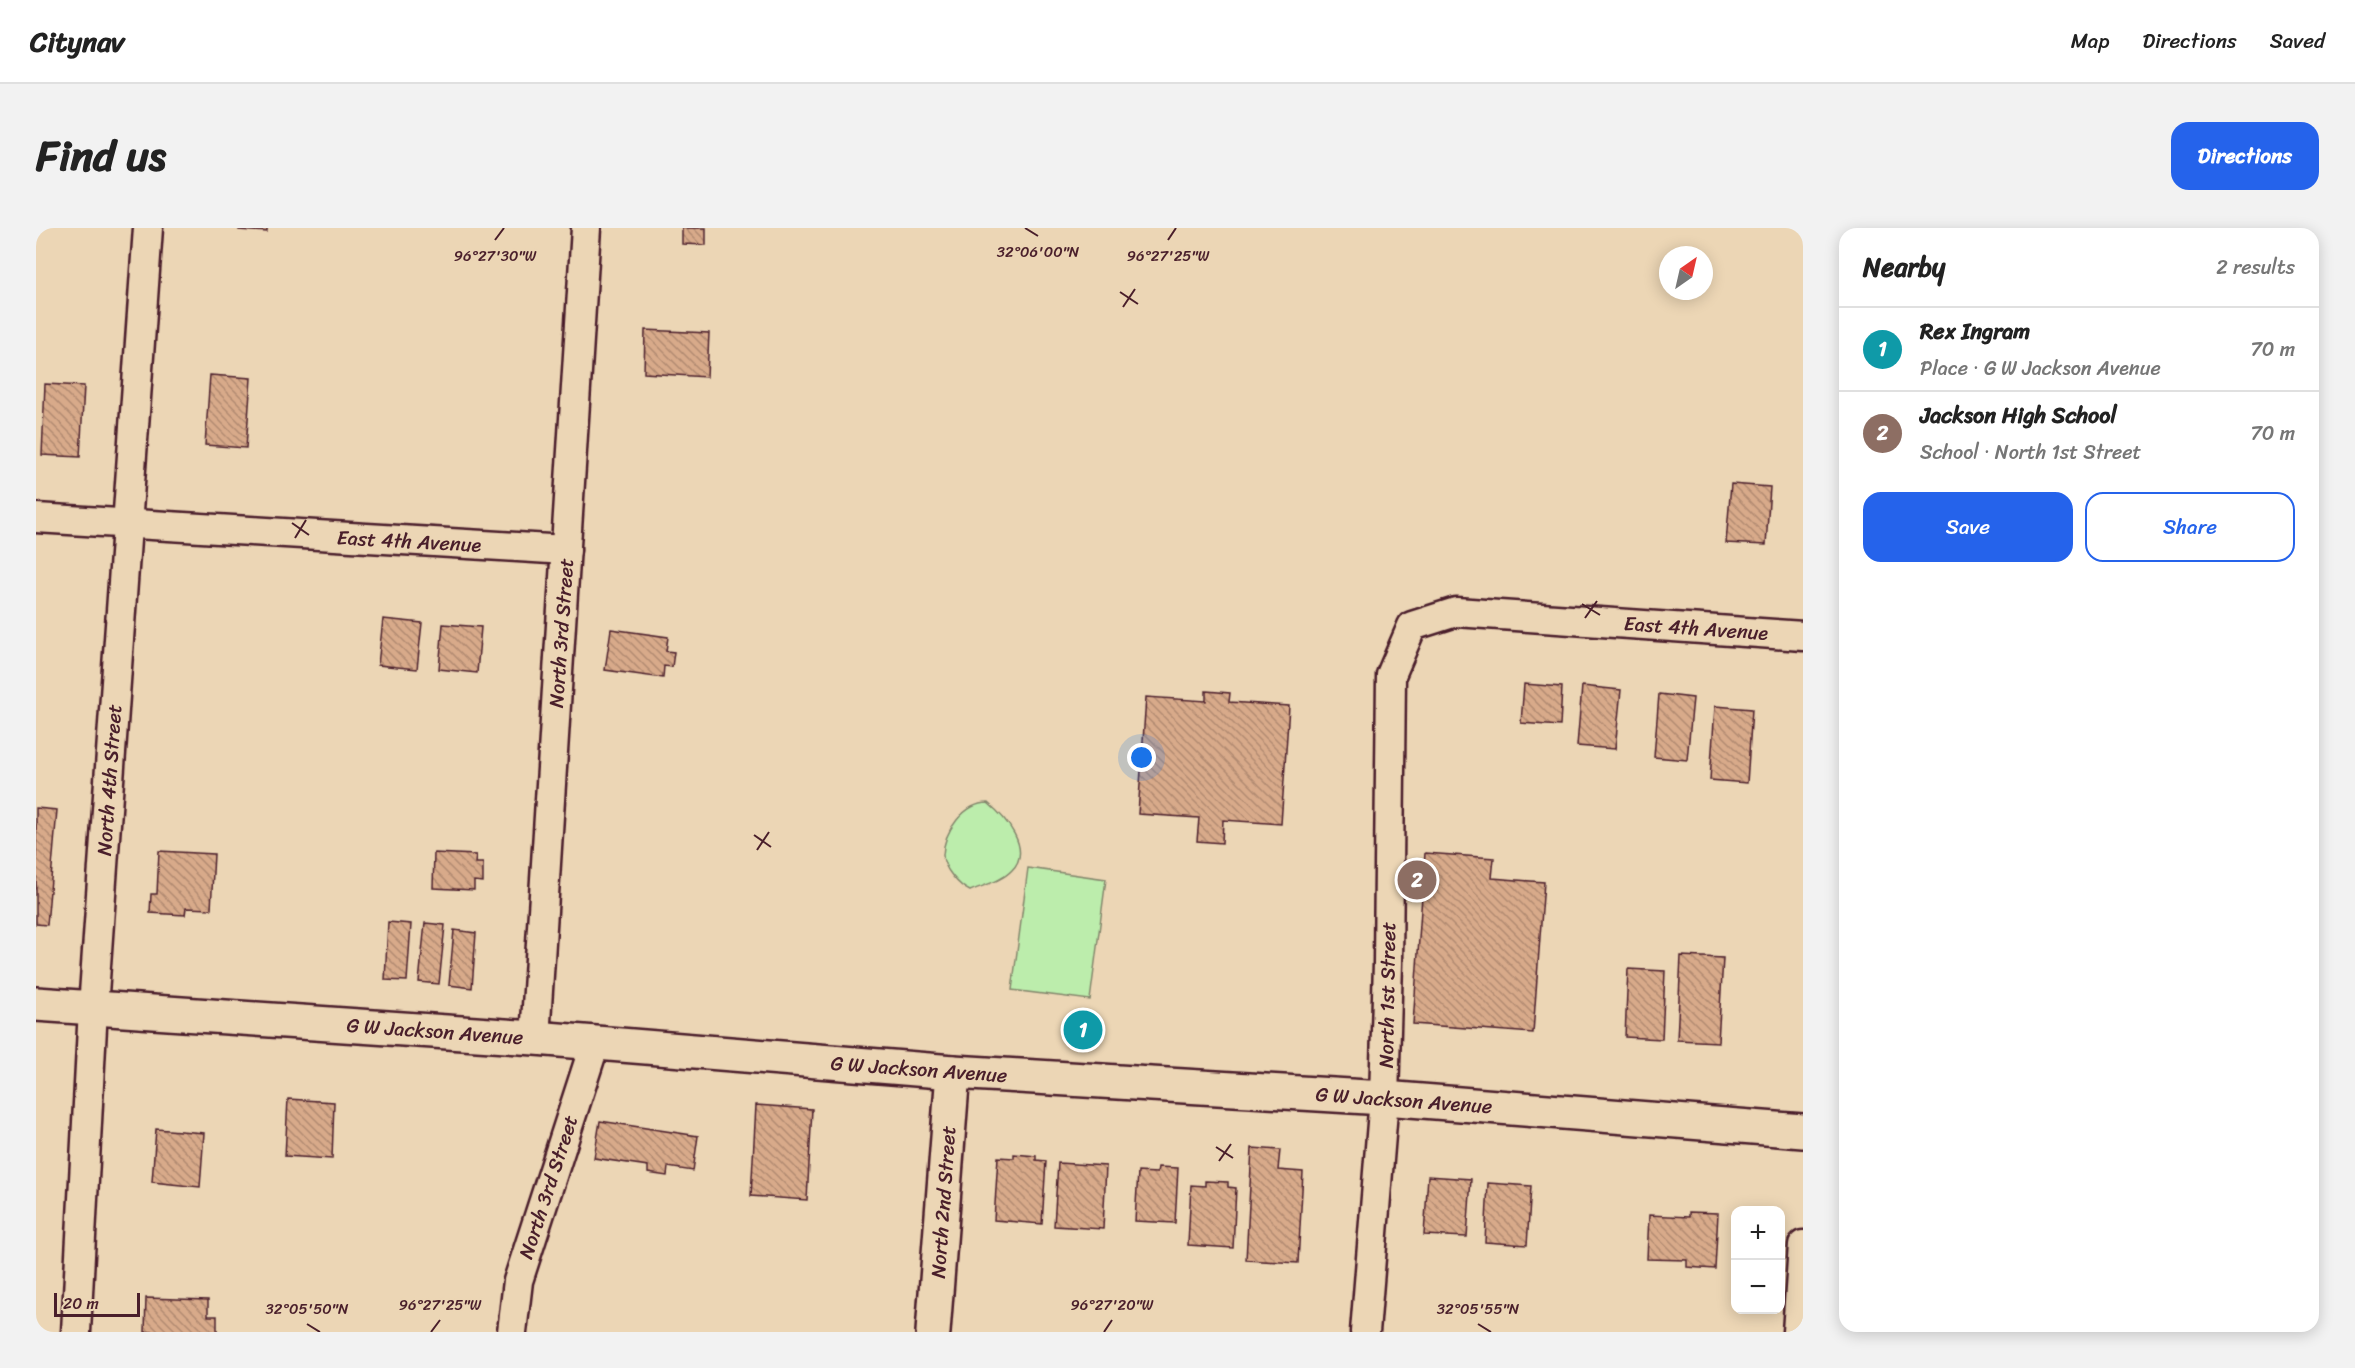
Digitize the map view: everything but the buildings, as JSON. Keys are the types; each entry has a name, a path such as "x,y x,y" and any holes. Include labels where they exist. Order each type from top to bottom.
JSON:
{"street":[{"name":"North 4th Street","path":"76,1332 93,1008 148,228"},
{"name":"North 3rd Street","path":"535,1038 586,228"},
{"name":"East 4th Avenue","path":"36,518 566,550"},
{"name":"East 4th Avenue","path":"1412,626 1456,612 1803,636"},
{"name":"North 1st Street","path":"1365,1332 1384,1098 1391,675 1412,626"},
{"name":"G W Jackson Avenue","path":"36,1004 535,1038 953,1072 1384,1098 1803,1131"},
{"name":"North 3rd Street","path":"512,1332 518,1281 595,1043"},
{"name":"North 2nd Street","path":"933,1332 953,1072"},
{"path":"1797,1332 1803,1245"}],"green space":[{"path":"988,803 1009,825 1020,853 1018,862 1003,877 970,891 949,871 943,855 944,846 951,828 963,813 979,804"},
{"path":"1028,868 1106,879 1090,1000 1012,990"}],"place":[{"name":"Jackson High School","path":"1417,880"},
{"name":"Rex Ingram","path":"1083,1030"}]}
